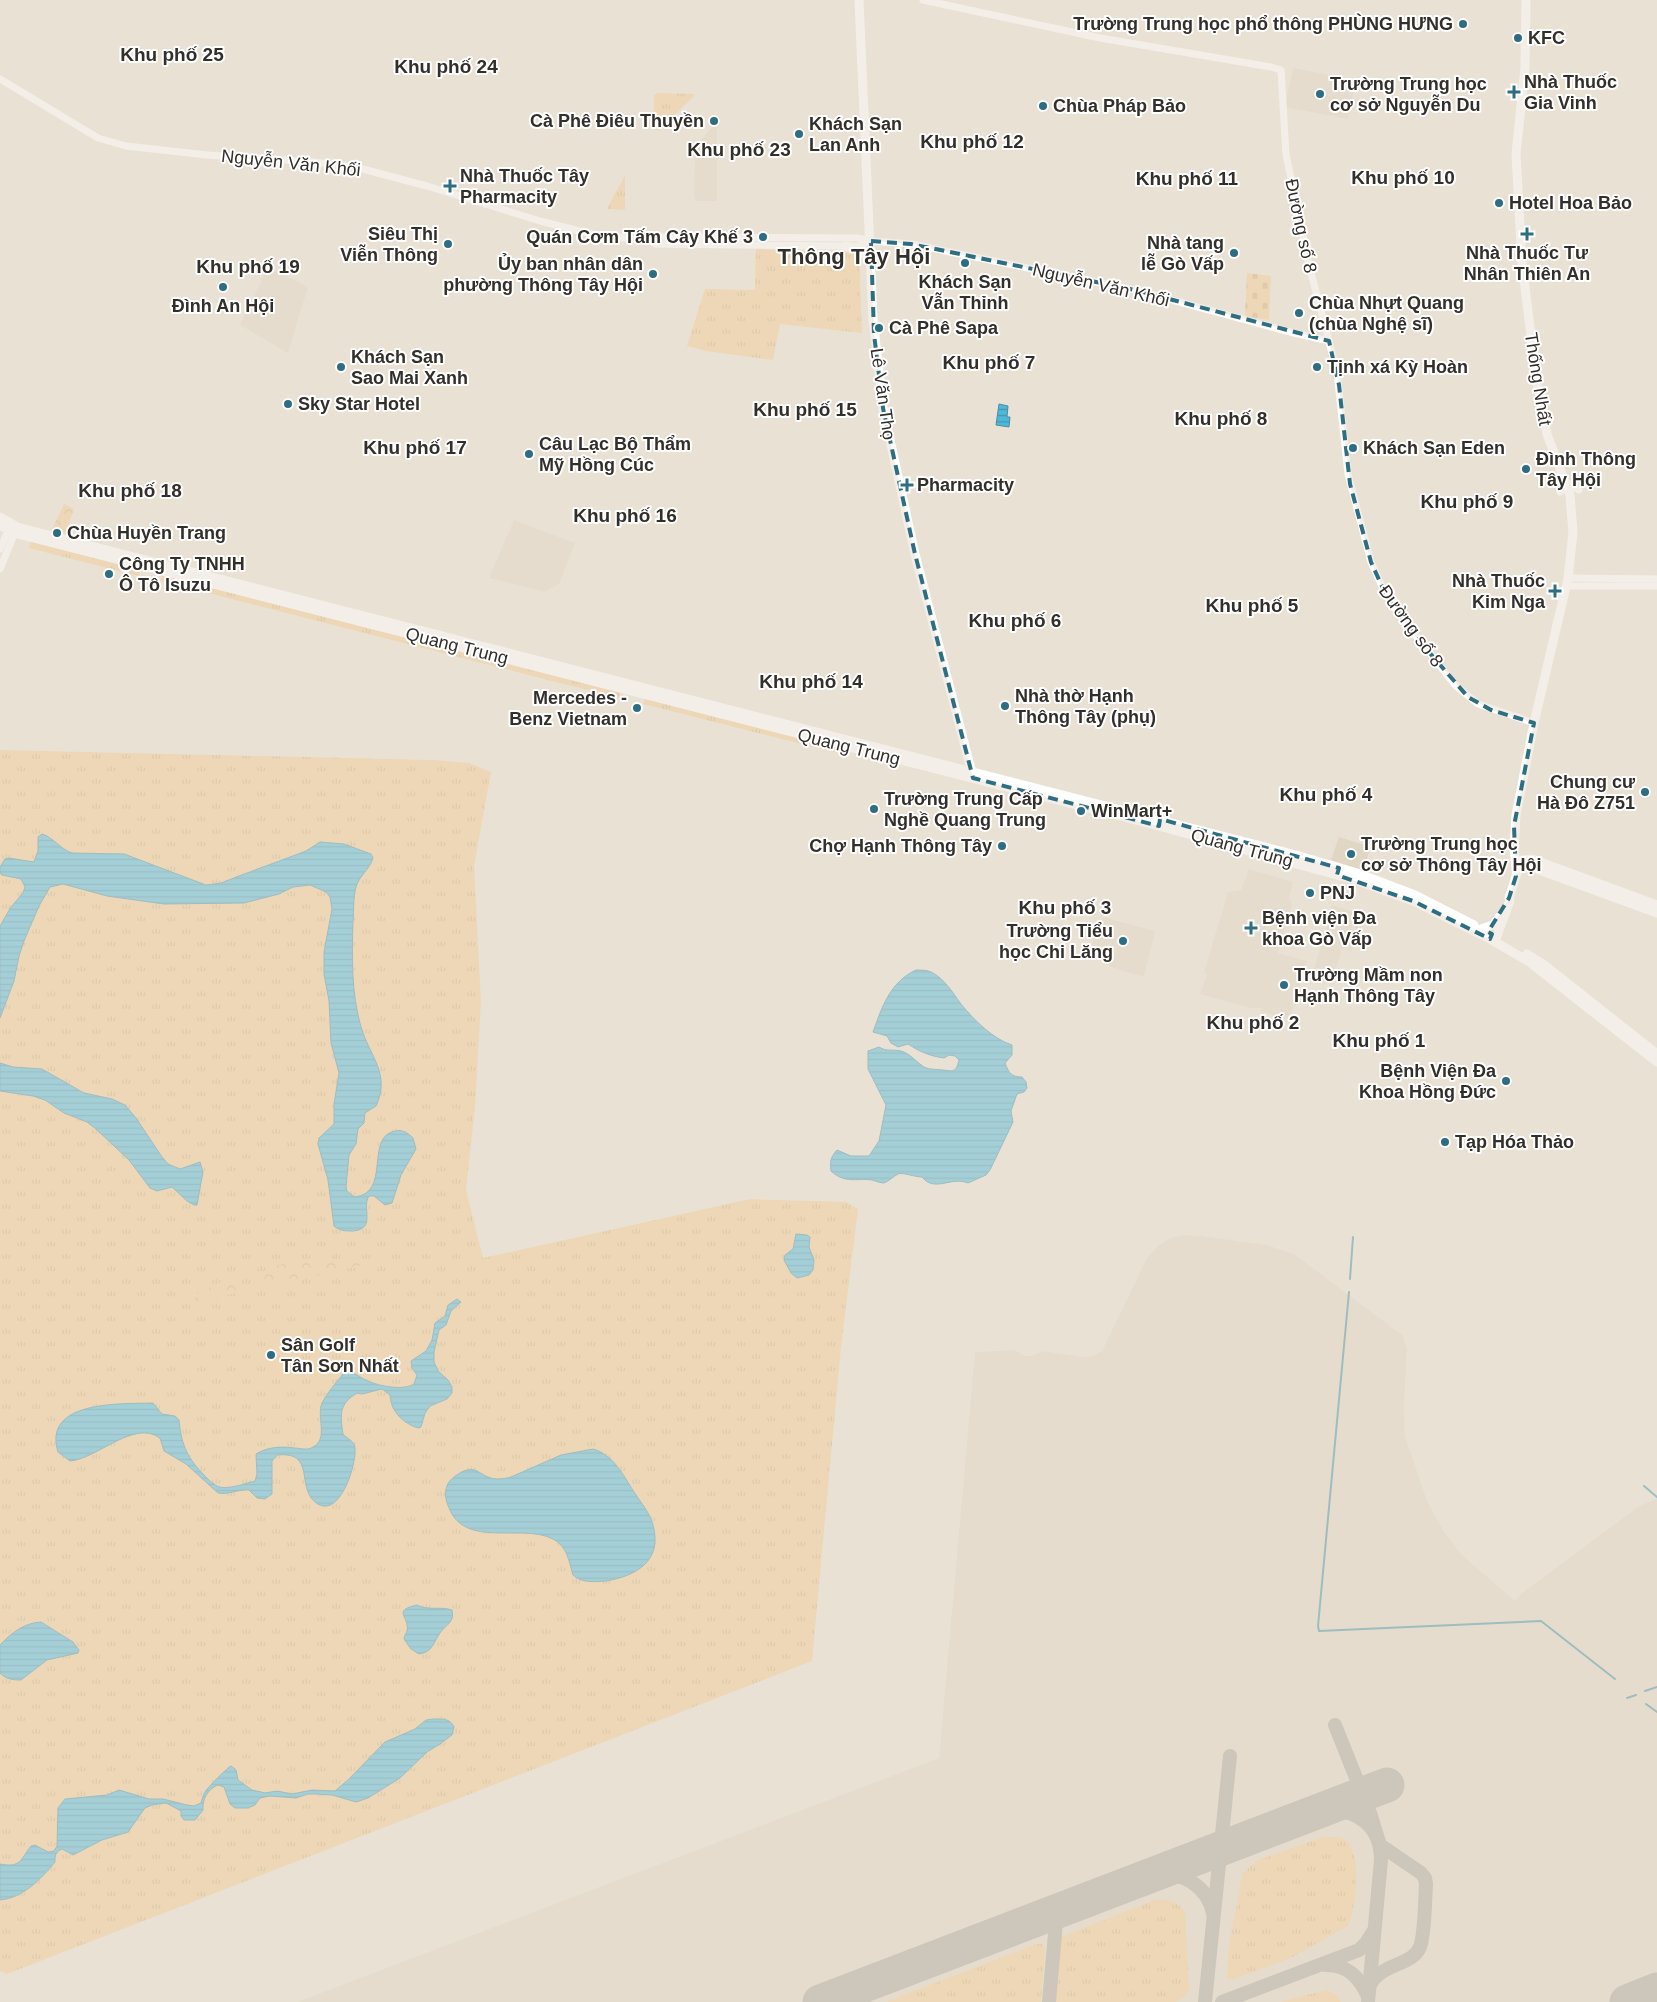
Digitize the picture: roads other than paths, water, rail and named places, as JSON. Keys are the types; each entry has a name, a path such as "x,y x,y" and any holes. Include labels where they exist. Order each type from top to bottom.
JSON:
{"main road":[{"name":"Lê Văn Thọ","path":"859,0 876,359 884,413 915,554 972,774"},
{"name":"Thống Nhất","path":"1493,938 1510,902 1509,898 1519,861 1514,829 1516,814 1534,723 1567,582 1573,532 1570,495 1547,434 1537,384 1522,263 1516,154 1525,68 1526,0"},
{"path":"845,246 862,251 871,262"},
{"name":"Quang Trung","path":"0,517 13,529"},
{"name":"Quang Trung","path":"0,525 1295,858 1415,895 1481,929 1493,938"},
{"path":"1519,861 1532,859 1657,905"},
{"path":"1519,861 1657,912"},
{"name":"Quang Trung","path":"1338,871 1412,901 1544,964 1657,1062"},
{"name":"Thống Nhất","path":"1493,938 1499,917 1506,900 1509,898"},
{"path":"1481,929 1493,925 1499,917"},
{"name":"Quang Trung","path":"1607,1018 1657,1054"}],"street":[{"name":"Đường số 8","path":"923,0 1065,31 1281,70 1286,154 1309,265 1339,385 1350,484 1371,562 1385,593 1415,636 1455,685 1478,704 1491,710 1534,723"},
{"name":"Nguyễn Văn Khối","path":"0,80 98,138 126,146 207,155 313,162 355,168 426,186 563,227 610,236 651,240 659,237 858,238 871,242 911,244 1135,290 1329,341"},
{"name":"Nguyễn Văn Khối","path":"651,240 655,244 845,246 857,246 871,242"},
{"path":"1560,492 1564,487 1565,480 1579,490"},
{"path":"0,549 13,529"},
{"path":"0,569 13,529"},
{"path":"1567,582 1657,579"},
{"path":"1567,582 1657,586"}],"water":[{"path":"999,404 1008,406 1007,417 1010,417 1009,427 996,425"},
{"path":"42,834 72,853 124,854 206,885 221,883 306,851 320,842 344,844 371,854 372,862 357,883 354,895 353,974 355,1001 361,1027 378,1066 381,1084 376,1106 365,1113 364,1123 358,1129 356,1144 349,1155 346,1187 347,1191 354,1197 365,1194 372,1186 381,1143 386,1135 395,1131 402,1131 413,1138 416,1149 401,1175 392,1203 385,1205 374,1196 369,1196 364,1226 353,1231 345,1231 334,1226 328,1180 318,1144 319,1138 334,1124 334,1104 339,1073 331,1043 329,1001 324,974 324,952 332,909 330,897 326,892 310,885 293,887 279,894 244,903 164,904 107,896 63,884 50,887 39,906 24,941 14,981 0,1018 0,926 11,907 23,893 25,887 21,879 2,875 0,867 5,859 9,858 34,862 38,851 38,837"},
{"path":"916,970 929,971 940,978 978,1022 991,1034 1012,1045 1012,1055 1005,1063 1011,1074 1022,1077 1026,1082 1027,1088 1024,1092 1017,1094 1011,1111 1013,1122 986,1175 968,1183 955,1181 938,1184 927,1182 922,1177 902,1174 898,1174 884,1183 872,1180 841,1178 831,1171 831,1160 837,1150 851,1156 869,1156 879,1141 886,1105 868,1069 868,1051 879,1047 905,1052 924,1067 931,1069 952,1071 958,1064 959,1060 955,1056 949,1055 944,1058 934,1056 908,1044 898,1047 891,1043 887,1036 873,1032 893,988 907,975"},
{"path":"0,1063 13,1067 42,1069 84,1093 112,1099 125,1105 168,1164 180,1169 200,1162 203,1172 197,1205 187,1201 172,1187 157,1191 150,1188 129,1160 87,1122 64,1113 45,1100 33,1096 0,1091"},
{"path":"796,1234 810,1237 809,1247 814,1260 813,1270 809,1275 797,1278 791,1273 784,1260 785,1255 793,1249"},
{"path":"457,1299 461,1302 451,1311 446,1325 439,1330 434,1352 434,1362 438,1371 448,1380 452,1387 452,1393 447,1399 430,1406 425,1413 421,1427 418,1428 407,1423 395,1412 390,1395 382,1389 362,1394 357,1393 351,1397 342,1410 341,1421 343,1434 355,1446 355,1456 345,1488 339,1498 332,1504 324,1506 315,1502 307,1487 301,1464 297,1458 289,1455 277,1455 272,1461 272,1494 265,1499 257,1498 249,1490 218,1493 186,1464 164,1451 160,1438 150,1433 127,1436 81,1459 70,1461 58,1452 56,1435 62,1423 73,1414 88,1408 105,1405 153,1403 162,1414 175,1416 179,1420 181,1435 188,1455 196,1467 213,1483 225,1488 255,1481 257,1474 256,1454 265,1450 284,1447 308,1449 318,1443 321,1433 320,1414 322,1403 343,1374 353,1373 373,1383 391,1387 404,1387 414,1384 417,1375 412,1368 411,1361 426,1351 432,1340 435,1323 445,1316 448,1305"},
{"path":"593,1449 607,1456 617,1466 652,1521 655,1538 654,1548 650,1557 637,1571 617,1579 593,1582 584,1581 573,1575 569,1559 564,1550 553,1539 526,1533 481,1532 468,1528 457,1520 449,1508 446,1500 448,1484 455,1476 464,1471 473,1470 497,1479 511,1477 561,1455"},
{"path":"417,1605 426,1608 452,1610 453,1614 451,1621 440,1633 430,1649 419,1654 411,1649 404,1639 407,1626 403,1615 405,1609"},
{"path":"41,1622 73,1642 79,1650 78,1653 47,1660 21,1680 5,1677 0,1673 0,1645 18,1629 29,1624"},
{"path":"433,1719 450,1722 454,1727 452,1735 427,1752 400,1778 368,1798 356,1802 332,1795 308,1794 296,1798 270,1796 260,1798 255,1805 248,1808 235,1808 230,1804 224,1787 218,1785 206,1795 203,1810 195,1820 184,1820 181,1816 181,1811 166,1803 152,1805 145,1808 128,1832 102,1840 73,1855 62,1849 58,1851 55,1862 31,1887 16,1896 0,1900 0,1864 16,1864 31,1846 35,1845 48,1852 54,1851 57,1846 58,1808 65,1799 107,1795 119,1790 149,1799 163,1799 194,1806 201,1803 207,1790 231,1766 236,1770 238,1780 252,1790 265,1793 277,1791 292,1794 312,1790 335,1791 385,1742 415,1729 426,1720"}],"waterway":[{"path":"1350,1279 1353,1237"},
{"path":"1349,1292 1319,1631 1541,1621 1615,1679"},
{"path":"1644,1486 1657,1497"},
{"path":"1645,1691 1657,1687"},
{"path":"1627,1698 1636,1695"},
{"path":"1646,1704 1657,1712"}],"place":[{"name":"Trường Trung học phổ thông PHÙNG HƯNG","path":"1463,24"},
{"name":"KFC","path":"1518,38"},
{"name":"Nhà Thuốc Gia Vinh","path":"1514,92"},
{"name":"Trường Trung học cơ sở Nguyễn Du","path":"1320,94"},
{"name":"Chùa Pháp Bảo","path":"1043,106"},
{"name":"Cà Phê Điêu Thuyền","path":"714,121"},
{"name":"Khách Sạn Lan Anh","path":"799,134"},
{"name":"Nhà Thuốc Tây Pharmacity","path":"450,186"},
{"name":"Hotel Hoa Bảo","path":"1499,203"},
{"name":"Nhà Thuốc Tư Nhân Thiên An","path":"1527,234"},
{"name":"Quán Cơm Tấm Cây Khế 3","path":"763,237"},
{"name":"Siêu Thị Viễn Thông","path":"448,244"},
{"name":"Nhà tang lễ Gò Vấp","path":"1234,253"},
{"name":"Khách Sạn Vẫn Thỉnh","path":"965,263"},
{"name":"Ủy ban nhân dân phường Thông Tây Hội","path":"653,274"},
{"name":"Đình An Hội","path":"223,287"},
{"name":"Chùa Nhựt Quang (chùa Nghệ sĩ)","path":"1299,313"},
{"name":"Cà Phê Sapa","path":"879,328"},
{"name":"Khách Sạn Sao Mai Xanh","path":"341,367"},
{"name":"Tịnh xá Kỳ Hoàn","path":"1317,367"},
{"name":"Sky Star Hotel","path":"288,404"},
{"name":"Khách Sạn Eden","path":"1353,448"},
{"name":"Câu Lạc Bộ Thẩm Mỹ Hồng Cúc","path":"529,454"},
{"name":"Đình Thông Tây Hội","path":"1526,469"},
{"name":"Pharmacity","path":"907,485"},
{"name":"Chùa Huyền Trang","path":"57,533"},
{"name":"Công Ty TNHH Ô Tô Isuzu","path":"109,574"},
{"name":"Nhà Thuốc Kim Nga","path":"1555,591"},
{"name":"Nhà thờ Hạnh Thông Tây (phụ)","path":"1005,706"},
{"name":"Mercedes - Benz Vietnam","path":"637,708"},
{"name":"Chung cư Hà Đô Z751","path":"1645,792"},
{"name":"Trường Trung Cấp Nghề Quang Trung","path":"874,809"},
{"name":"WinMart+","path":"1081,811"},
{"name":"Chợ Hạnh Thông Tây","path":"1002,846"},
{"name":"Trường Trung học cơ sở Thông Tây Hội","path":"1351,854"},
{"name":"PNJ","path":"1310,893"},
{"name":"Bệnh viện Đa khoa Gò Vấp","path":"1251,928"},
{"name":"Trường Tiểu học Chi Lăng","path":"1123,941"},
{"name":"Trường Mầm non Hạnh Thông Tây","path":"1284,985"},
{"name":"Bệnh Viện Đa Khoa Hồng Đức","path":"1506,1081"},
{"name":"Tạp Hóa Thảo","path":"1445,1142"},
{"name":"Sân Golf Tân Sơn Nhất","path":"271,1355"}],"district":[{"name":"Khu phố 25","path":"172,54"},
{"name":"Khu phố 24","path":"446,66"},
{"name":"Khu phố 12","path":"972,141"},
{"name":"Khu phố 23","path":"739,149"},
{"name":"Khu phố 10","path":"1403,177"},
{"name":"Khu phố 11","path":"1187,178"},
{"name":"Thông Tây Hội","path":"854,256"},
{"name":"Khu phố 19","path":"248,266"},
{"name":"Khu phố 7","path":"989,362"},
{"name":"Khu phố 15","path":"805,409"},
{"name":"Khu phố 8","path":"1221,418"},
{"name":"Khu phố 17","path":"415,447"},
{"name":"Khu phố 18","path":"130,490"},
{"name":"Khu phố 9","path":"1467,501"},
{"name":"Khu phố 16","path":"625,515"},
{"name":"Khu phố 5","path":"1252,605"},
{"name":"Khu phố 6","path":"1015,620"},
{"name":"Khu phố 14","path":"811,681"},
{"name":"Khu phố 4","path":"1326,794"},
{"name":"Khu phố 3","path":"1065,907"},
{"name":"Khu phố 2","path":"1253,1022"},
{"name":"Khu phố 1","path":"1379,1040"}]}
